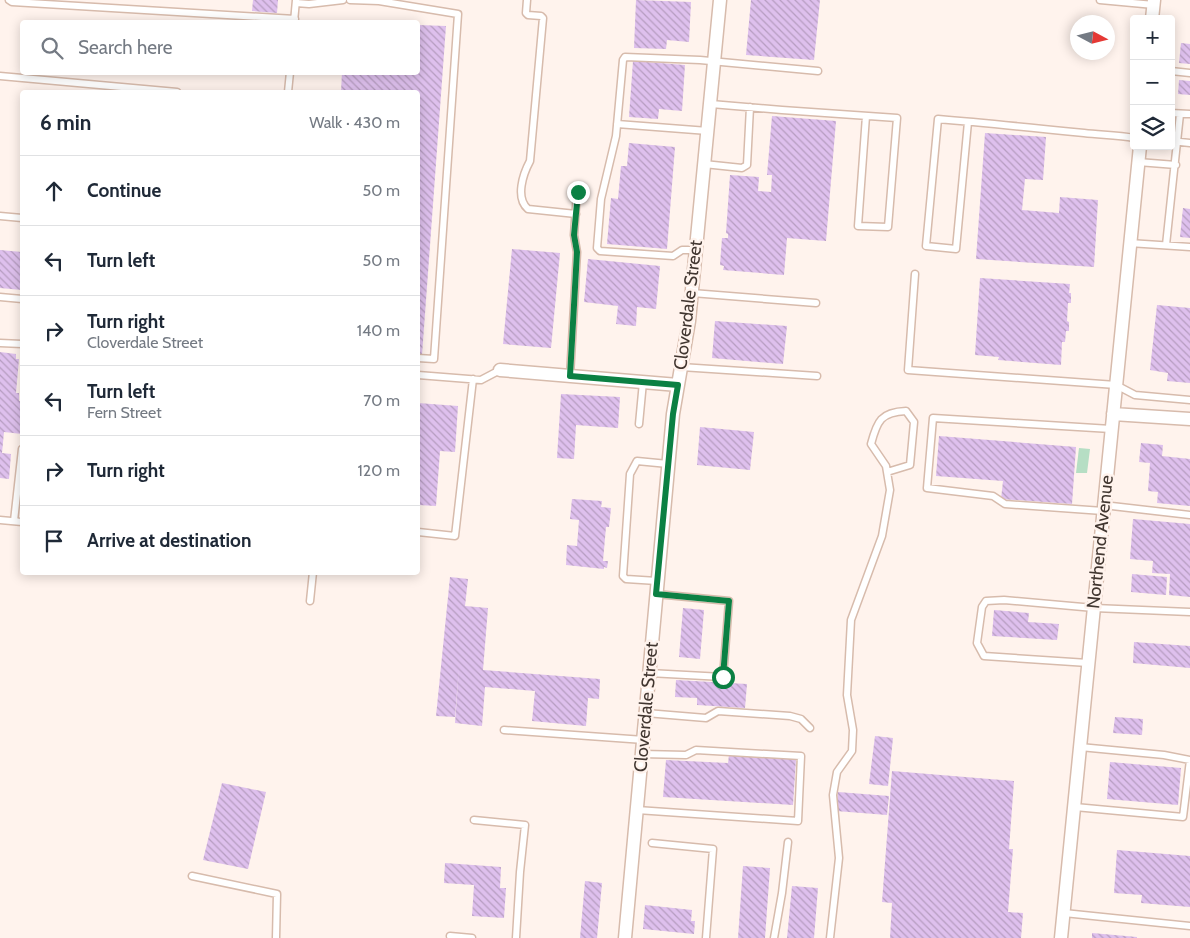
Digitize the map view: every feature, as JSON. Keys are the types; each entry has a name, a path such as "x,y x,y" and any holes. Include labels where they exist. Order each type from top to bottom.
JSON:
{"street":[{"name":"Cloverdale Street","path":"625,938 673,414 692,293 720,0"},
{"path":"1152,15 1154,2"},
{"name":"Northend Avenue","path":"1061,938 1140,150"},
{"path":"500,370 678,385"},
{"path":"1113,414 1190,419"}],"lane":[{"path":"10,0 12,2 279,20"},
{"path":"294,20 296,1 309,4 343,0"},
{"path":"350,0 379,1 458,14 434,359 420,358"},
{"path":"528,0 526,13 528,15 542,16 543,18 530,161 523,173 521,198 523,205 528,209 576,214"},
{"path":"1100,0 1154,2"},
{"path":"696,250 682,250 673,256 600,251 598,248 601,199 616,136 623,60 626,57 714,61 818,71"},
{"path":"1175,71 1190,72"},
{"path":"288,90 290,75"},
{"path":"0,76 155,90"},
{"path":"711,104 897,118 888,227 858,226 866,116"},
{"path":"704,164 742,168 748,165 750,107"},
{"path":"1175,113 1190,114"},
{"path":"1175,136 1180,114"},
{"path":"968,122 956,249 926,246 938,119 1130,138"},
{"path":"617,124 708,131"},
{"path":"1175,141 1190,143"},
{"path":"1166,245 1176,165 1175,150"},
{"path":"1138,162 1176,165"},
{"path":"570,376 577,252 574,235 578,192"},
{"path":"0,216 20,218"},
{"path":"1129,243 1190,247"},
{"path":"915,274 908,370 1116,385 1135,395 1190,400"},
{"path":"692,293 816,302"},
{"path":"0,297 20,299"},
{"path":"0,343 20,344"},
{"path":"681,367 817,376"},
{"path":"420,375 481,380 500,370"},
{"path":"420,532 455,536 473,379"},
{"path":"639,424 643,382"},
{"path":"830,938 839,858 833,796 837,772 852,751 853,730 847,695 852,620 882,536 890,490 887,472 886,466 871,444 876,425 891,412 906,411 914,422 910,465 887,472"},
{"path":"1111,429 933,418 927,488 993,496 1005,504 1103,508 1190,515"},
{"path":"650,673 723,677 729,610 729,601 657,588 626,579 623,576 630,474 637,461 668,464"},
{"path":"14,521 20,467"},
{"path":"0,520 20,522"},
{"path":"310,601 313,575"},
{"path":"1088,663 984,656 977,643 982,606 986,601 1004,600 1094,608 1190,612"},
{"path":"646,713 706,718 718,711 790,716 801,720 810,728"},
{"path":"504,730 644,740"},
{"path":"1075,807 1187,817 1190,760 1164,755 1080,747"},
{"path":"637,810 798,821 800,756 696,750 686,755 642,754"},
{"path":"474,820 524,825 516,938"},
{"path":"774,938 788,842"},
{"path":"652,843 713,849 706,938"},
{"path":"192,876 277,894 276,938"},
{"path":"1064,914 1190,926"},
{"path":"450,936 472,938"}],"green space":[{"path":"1079,448 1090,449 1087,473 1076,473"}],"building":[{"path":"253,0 278,0 277,13 252,11"},
{"path":"636,0 691,2 689,42 667,40 666,49 634,48"},
{"path":"751,0 820,0 814,60 746,55"},
{"path":"420,25 446,26 422,355 420,355 420,90 341,90 342,75 420,75"},
{"path":"1181,43 1190,44 1190,64 1179,63"},
{"path":"633,61 685,65 682,111 659,109 658,119 629,117"},
{"path":"1179,80 1190,81 1190,95 1178,94"},
{"path":"772,116 836,121 826,241 787,238 784,275 723,270 724,266 720,265 722,238 728,238 726,233 730,175 759,177 758,191 771,192 772,175 767,175"},
{"path":"985,133 1046,137 1043,180 1025,179 1022,210 1059,213 1060,197 1098,200 1094,267 976,259"},
{"path":"629,143 675,147 667,249 607,244 611,198 618,199 621,166 627,166"},
{"path":"1183,208 1190,209 1190,238 1180,237"},
{"path":"512,249 560,253 551,348 503,344"},
{"path":"0,250 20,252 20,290 0,288"},
{"path":"588,259 660,266 656,309 637,307 636,326 616,324 618,306 584,302"},
{"path":"980,278 1070,284 1071,303 1068,303 1067,321 1069,322 1069,331 1066,331 1065,342 1062,342 1061,365 998,360 999,357 975,355"},
{"path":"1157,305 1190,308 1190,383 1167,381 1168,373 1150,370"},
{"path":"715,321 787,326 783,364 712,358"},
{"path":"0,352 16,354 16,359 19,359 16,393 19,393 20,401 20,434 4,432 2,453 11,454 9,479 0,478"},
{"path":"561,394 620,397 618,428 576,425 574,459 557,458"},
{"path":"420,403 458,406 455,452 440,451 436,506 420,505"},
{"path":"700,427 754,432 750,470 697,465"},
{"path":"939,436 1076,447 1072,504 1001,499 1003,481 936,476"},
{"path":"1141,443 1163,445 1162,456 1190,459 1190,506 1157,503 1158,492 1148,491 1150,463 1139,462"},
{"path":"572,499 602,501 601,507 611,508 609,527 606,527 603,561 608,561 607,568 566,565 567,545 577,546 579,520 570,519"},
{"path":"1133,519 1190,524 1190,597 1169,595 1170,574 1152,573 1153,561 1130,559"},
{"path":"1132,574 1167,577 1166,595 1131,592"},
{"path":"450,577 468,579 465,606 488,608 483,670 600,679 599,699 588,698 586,726 532,721 535,691 485,687 482,726 455,723 459,668 455,717 436,716"},
{"path":"683,608 704,610 700,659 679,657"},
{"path":"994,610 1029,613 1028,622 1059,624 1057,640 992,636"},
{"path":"1134,642 1190,646 1190,668 1133,663"},
{"path":"676,680 747,684 745,708 697,705 697,698 675,697"},
{"path":"1115,717 1143,719 1142,735 1113,733"},
{"path":"875,736 893,738 888,786 869,784"},
{"path":"729,755 796,759 793,805 663,797 666,760 728,763"},
{"path":"1110,762 1181,768 1178,805 1107,799"},
{"path":"892,771 1014,781 1009,849 1013,849 1008,912 1023,913 1021,938 890,938 892,903 882,902"},
{"path":"222,783 266,792 248,869 203,860"},
{"path":"838,792 889,796 887,815 836,811"},
{"path":"1117,850 1190,856 1190,907 1141,903 1142,895 1114,893"},
{"path":"445,863 501,867 500,888 506,888 504,918 472,916 474,885 444,883"},
{"path":"743,866 770,868 765,938 738,938"},
{"path":"585,881 602,883 597,938 580,938"},
{"path":"792,886 818,888 814,938 787,938"},
{"path":"645,905 692,910 691,921 695,921 694,934 643,929"},
{"path":"1092,933 1137,937 1137,938 1092,938"}],"route":[{"path":"578,192 574,235 577,252 570,376 678,385 673,414 656,594 729,601 723,677"}]}
